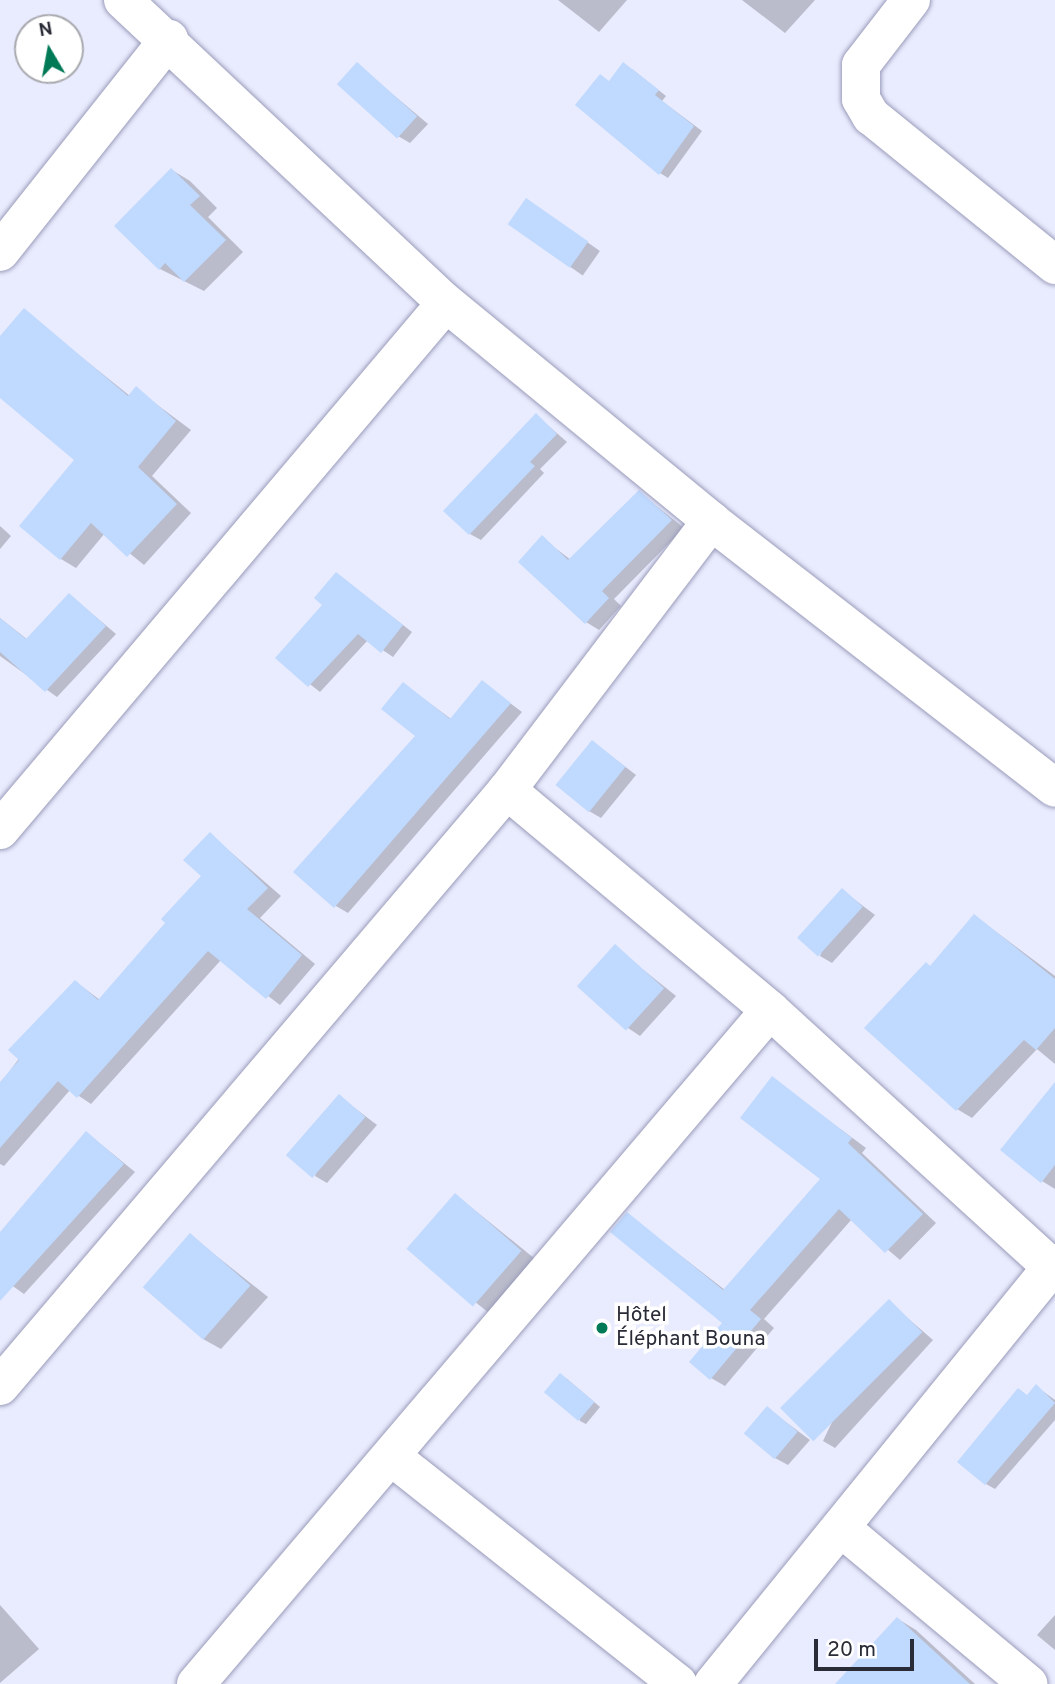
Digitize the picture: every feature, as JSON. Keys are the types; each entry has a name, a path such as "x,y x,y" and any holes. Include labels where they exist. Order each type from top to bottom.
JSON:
{"street":[{"path":"123,0 169,39 446,303 711,521 1055,788"},
{"path":"911,0 861,65 861,99 871,116 1055,265"},
{"path":"0,252 169,39"},
{"path":"0,830 446,303"},
{"path":"0,1386 507,790 711,521"},
{"path":"507,790 770,1010 1053,1265 713,1684"},
{"path":"196,1684 770,1010"},
{"path":"392,1457 678,1684"},
{"path":"841,1528 1028,1684"}],"building":[{"path":"357,62 417,116 397,138 337,84"},
{"path":"623,62 659,90 655,95 694,126 659,175 575,105 600,74 609,81"},
{"path":"171,168 200,196 190,205 226,240 184,282 165,263 159,270 114,226"},
{"path":"526,198 588,242 570,268 508,224"},
{"path":"24,308 128,396 136,386 176,421 138,467 177,504 127,557 91,523 60,560 19,526 74,460 0,398 0,336"},
{"path":"536,413 557,434 530,462 535,466 469,535 443,511"},
{"path":"639,490 672,520 602,591 609,598 585,624 518,562 542,535 568,560"},
{"path":"336,572 403,625 381,653 358,634 308,687 275,658 322,605 314,598"},
{"path":"69,593 106,626 45,692 0,652 0,618 26,639"},
{"path":"482,680 511,703 334,908 293,872 415,736 381,709 403,682 450,719"},
{"path":"592,740 625,767 589,812 555,785"},
{"path":"210,832 268,888 247,909 302,955 266,999 208,951 77,1098 58,1081 0,1148 0,1082 19,1060 8,1050 75,980 98,1000 165,923 161,919 201,876 183,860"},
{"path":"842,888 863,907 818,957 797,938"},
{"path":"974,914 1055,979 1055,1028 1036,1050 1024,1040 956,1111 864,1028 926,962 930,966"},
{"path":"615,944 664,988 626,1031 577,986"},
{"path":"772,1076 852,1138 848,1143 923,1214 885,1253 839,1209 750,1310 761,1319 710,1380 689,1362 722,1323 610,1232 627,1212 723,1290 820,1179 740,1118"},
{"path":"1055,1082 1055,1165 1041,1183 1000,1150"},
{"path":"339,1094 365,1117 312,1178 286,1155"},
{"path":"86,1131 124,1164 0,1301 0,1232"},
{"path":"455,1193 521,1251 473,1307 406,1249"},
{"path":"190,1233 250,1285 203,1340 143,1287"},
{"path":"889,1299 922,1332 813,1441 780,1408"},
{"path":"560,1373 594,1402 578,1421 544,1392"},
{"path":"1036,1384 1055,1403 985,1485 957,1462 1018,1388 1027,1395"},
{"path":"767,1406 798,1432 775,1459 744,1434"},
{"path":"897,1617 970,1684 835,1684"}],"place":[{"name":"Hôtel Éléphant Bouna","path":"602,1328"}]}
